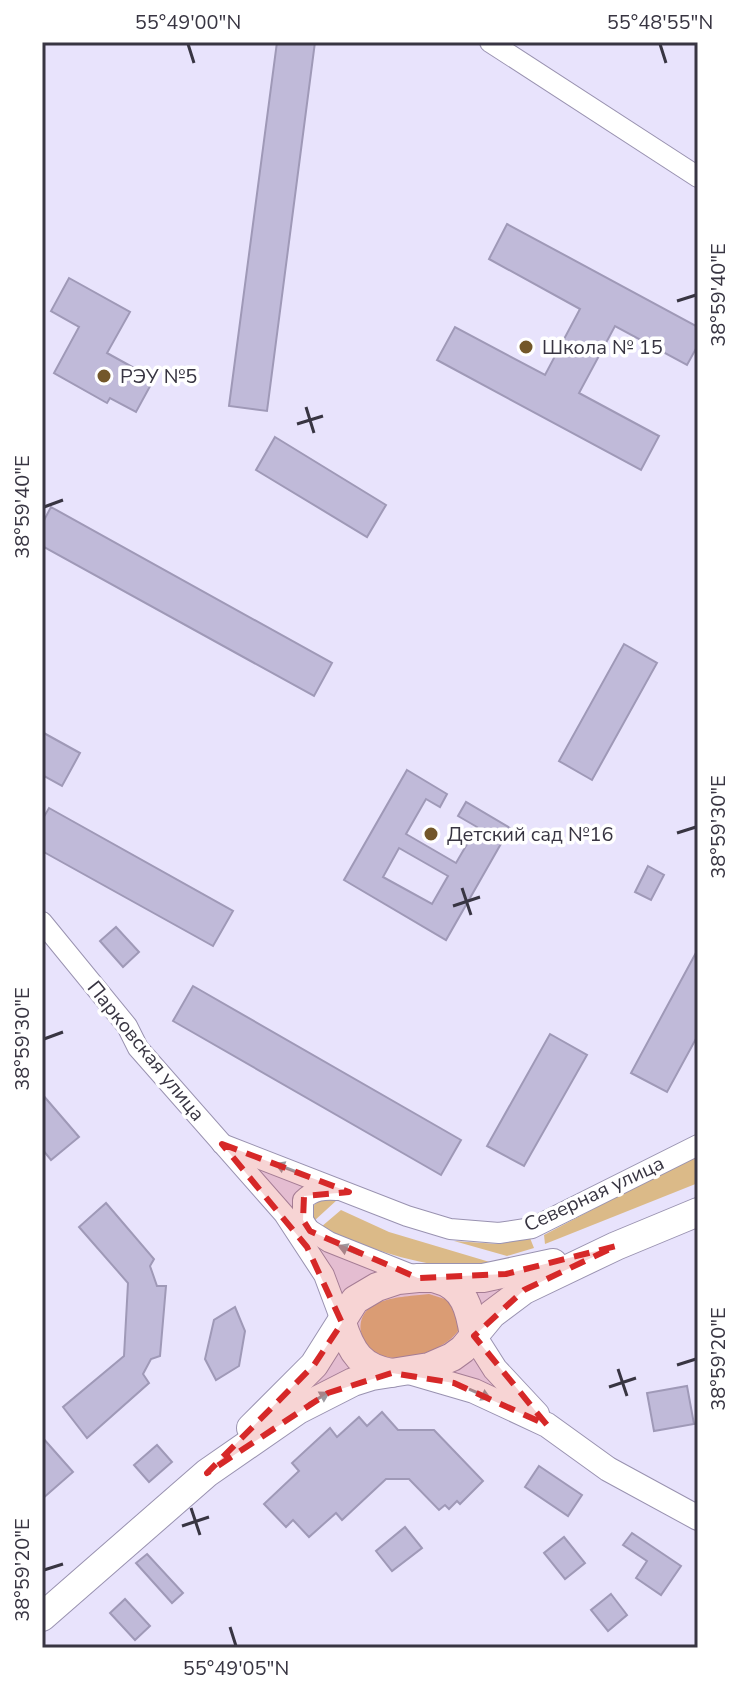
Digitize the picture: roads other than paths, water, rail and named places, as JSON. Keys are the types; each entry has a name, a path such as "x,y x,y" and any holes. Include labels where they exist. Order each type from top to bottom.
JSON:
{"main road":[{"path":"207,1473 328,1393 372,1376 401,1372 452,1357 492,1314 524,1290 616,1246 698,1212"},
{"path":"42,1617 207,1473 314,1365 349,1308 363,1295 398,1280 494,1276 616,1246"},
{"path":"425,1278 447,1281 463,1296 474,1336"},
{"path":"342,1323 357,1356 375,1370 401,1372"}],"street":[{"path":"490,42 698,177"},
{"name":"Парковская улица","path":"42,922 127,1026 138,1048 284,1214 324,1275 342,1323"},
{"name":"Северная улица","path":"222,1144 407,1216 450,1229 499,1233 532,1228 698,1145"},
{"path":"310,1231 303,1220 303,1200 321,1190 349,1192"},
{"name":"Парковская улица","path":"284,1214 329,1242 425,1278"},
{"path":"495,1369 495,1330 500,1315 511,1301"},
{"path":"474,1336 495,1369 547,1425"},
{"path":"401,1372 474,1391 547,1425 608,1469 698,1518"}],"place":[{"name":"Школа № 15","path":"526,347"},
{"name":"РЭУ №5","path":"104,376"},
{"name":"Детский сад №16","path":"431,834"}]}
